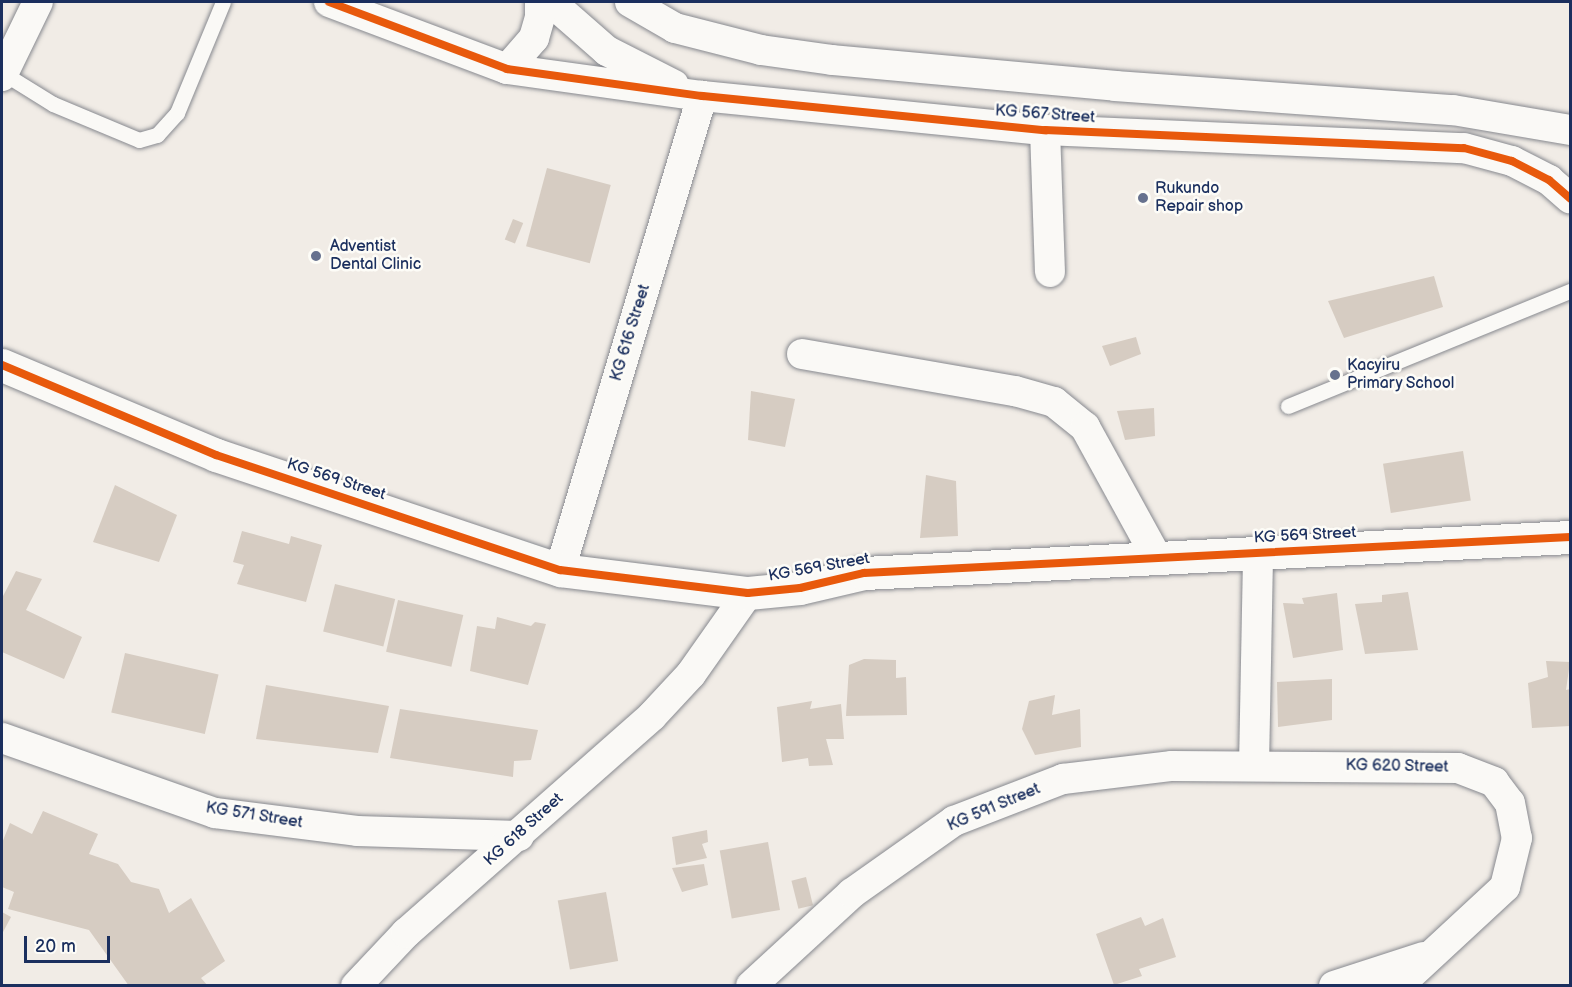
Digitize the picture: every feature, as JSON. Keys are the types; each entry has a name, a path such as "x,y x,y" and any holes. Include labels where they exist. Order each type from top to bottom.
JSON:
{"street":[{"path":"2,74 38,2"},
{"name":"KG 567 Street","path":"329,2 507,69 702,96 1045,130 1464,148 1512,161 1549,180 1570,198"},
{"path":"507,69 534,38 540,17 540,2"},
{"path":"551,2 607,51 702,96"},
{"path":"630,2 675,28 762,50 832,60 1452,110 1567,133"},
{"name":"KG 616 Street","path":"560,570 702,96"},
{"path":"1045,130 1050,272"},
{"path":"802,354 1015,391 1054,402 1085,427 1157,558"},
{"name":"KG 569 Street","path":"2,364 216,455 560,570 748,592 800,588 864,573 1570,537"},
{"path":"1254,766 1258,552"},
{"name":"KG 618 Street","path":"356,986 406,933 519,836 652,716 691,674 748,592"},
{"name":"KG 571 Street","path":"2,738 215,813 357,831 519,836"},
{"name":"KG 591 Street","path":"751,986 852,893 954,821 1063,779 1172,766 1254,766"},
{"name":"KG 620 Street","path":"1254,766 1458,768 1494,782 1510,803 1517,838 1505,887 1427,956 1398,986"},
{"path":"1334,986 1427,956"}],"lane":[{"path":"2,74 54,104 139,140 157,135 177,113 223,2"},
{"path":"1288,406 1570,291"}],"building":[{"path":"547,168 611,185 590,263 526,246"},
{"path":"513,219 523,223 515,244 505,239"},
{"path":"1434,276 1443,307 1344,338 1328,301"},
{"path":"1136,337 1141,354 1110,366 1102,346"},
{"path":"751,391 795,399 785,447 748,440"},
{"path":"1154,408 1155,436 1125,440 1117,411"},
{"path":"1463,451 1471,500 1391,513 1383,464"},
{"path":"926,475 956,481 958,536 920,538"},
{"path":"115,485 177,515 159,562 93,542"},
{"path":"242,531 289,544 291,536 322,545 306,602 237,584 244,565 233,562"},
{"path":"16,571 42,579 26,610 82,637 64,679 2,652 2,598"},
{"path":"335,584 395,599 383,647 323,632"},
{"path":"1408,592 1418,650 1365,654 1355,604 1382,602 1382,595"},
{"path":"1337,593 1343,650 1293,658 1283,603 1304,604 1302,598"},
{"path":"398,600 463,615 451,667 386,652"},
{"path":"497,617 531,626 535,622 546,624 528,685 470,671 477,626 495,629"},
{"path":"125,653 219,675 205,734 111,712"},
{"path":"864,659 896,660 896,678 906,677 907,715 846,716 849,665"},
{"path":"1546,661 1570,662 1566,690 1570,689 1570,726 1532,728 1528,683 1548,677"},
{"path":"1332,679 1332,720 1278,727 1277,682"},
{"path":"266,685 389,706 378,753 256,739"},
{"path":"1055,695 1052,715 1080,709 1081,747 1035,755 1022,729 1029,701"},
{"path":"812,701 810,709 841,704 844,739 826,739 833,765 809,766 808,758 782,762 777,707"},
{"path":"400,709 538,730 531,760 514,761 513,777 390,758"},
{"path":"43,811 98,834 89,854 118,864 131,882 159,889 169,913 191,898 225,961 201,978 208,986 129,986 89,930 8,909 14,892 2,887 2,843 10,823 32,834"},
{"path":"707,830 708,842 702,844 707,858 676,865 672,837"},
{"path":"768,842 780,910 732,918 720,851"},
{"path":"704,864 708,885 682,892 672,868"},
{"path":"806,877 813,905 798,909 791,881"},
{"path":"606,892 618,961 570,969 558,901"},
{"path":"2,912 11,917 2,934"},
{"path":"1141,917 1145,926 1163,918 1176,957 1139,969 1142,976 1114,985 1096,934"}],"cycle path":[{"path":"329,2 507,69 702,96 1045,130 1464,148 1512,161 1549,180 1570,198"},
{"path":"2,365 216,455 560,570 748,593 800,588 864,573 1570,537"}],"place":[{"name":"Rukundo Repair shop","path":"1143,198"},
{"name":"Adventist Dental Clinic","path":"316,256"},
{"name":"Kacyiru Primary School","path":"1335,375"}]}
